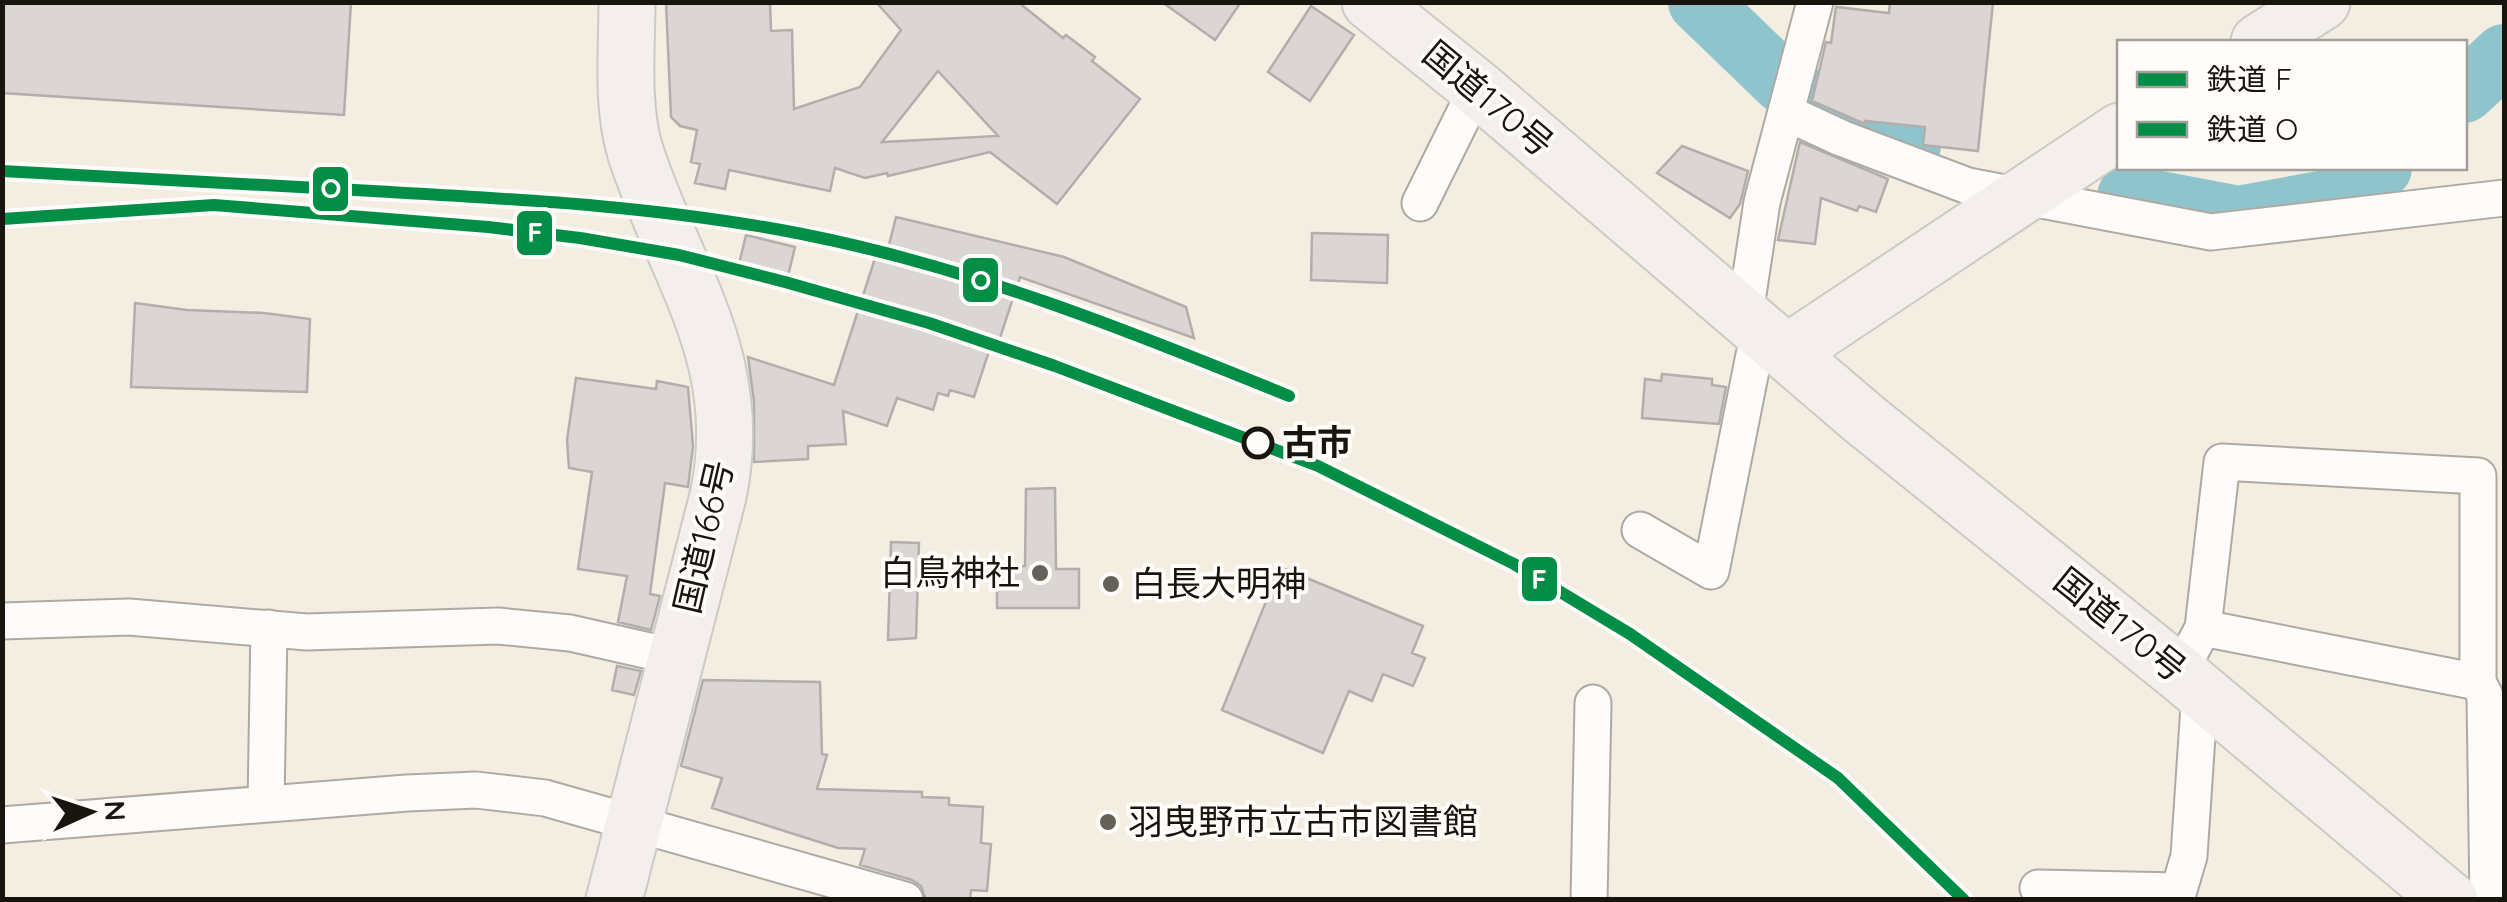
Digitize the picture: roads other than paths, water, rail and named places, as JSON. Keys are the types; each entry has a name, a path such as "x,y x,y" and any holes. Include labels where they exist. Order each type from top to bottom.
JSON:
{"highway":[{"name":"国道166号","path":"614,900 725,464 725,401 692,288 636,152 628,112 627,2"},
{"name":"国道170号","path":"1370,2 1768,334 1864,420 2194,664 2450,900"},
{"path":"2261,40 2322,2"},
{"path":"1768,334 2020,196 2117,133"}],"street":[{"path":"1640,530 1711,571 1754,354 1768,334 1762,202 1815,2"},
{"path":"1420,204 1477,88"},
{"path":"1790,98 1841,138 1968,186 2211,232 2504,198"},
{"path":"2038,888 2177,895 2189,856 2194,664 2222,462 2478,476 2478,682 2485,696 2488,900"},
{"path":"2,621 128,617 307,632 498,626 570,632 676,658"},
{"path":"266,804 268,628"},
{"path":"2194,664 2478,682"},
{"path":"1590,900 1593,703"},
{"path":"2,825 476,790 546,798 834,889 905,900"}],"waterway":[{"path":"1699,2 1805,99 1910,146"},
{"path":"2467,89 2504,55"},
{"path":"2128,196 2238,217 2348,197 2379,170"}],"rail line":[{"name":"O","path":"2,171 534,201 749,224 865,248 988,283 1109,325 1289,396"},
{"name":"F","path":"2,219 214,205 580,238 679,255 785,282 929,323 1055,366 1318,466 1514,564 1630,634 1838,778 1964,900"}],"place":[{"name":"古市","path":"1258,443"},
{"name":"白鳥神社","path":"1040,573"},
{"name":"白長大明神","path":"1111,584"},
{"name":"羽曳野市立古市図書館","path":"1108,822"}]}
